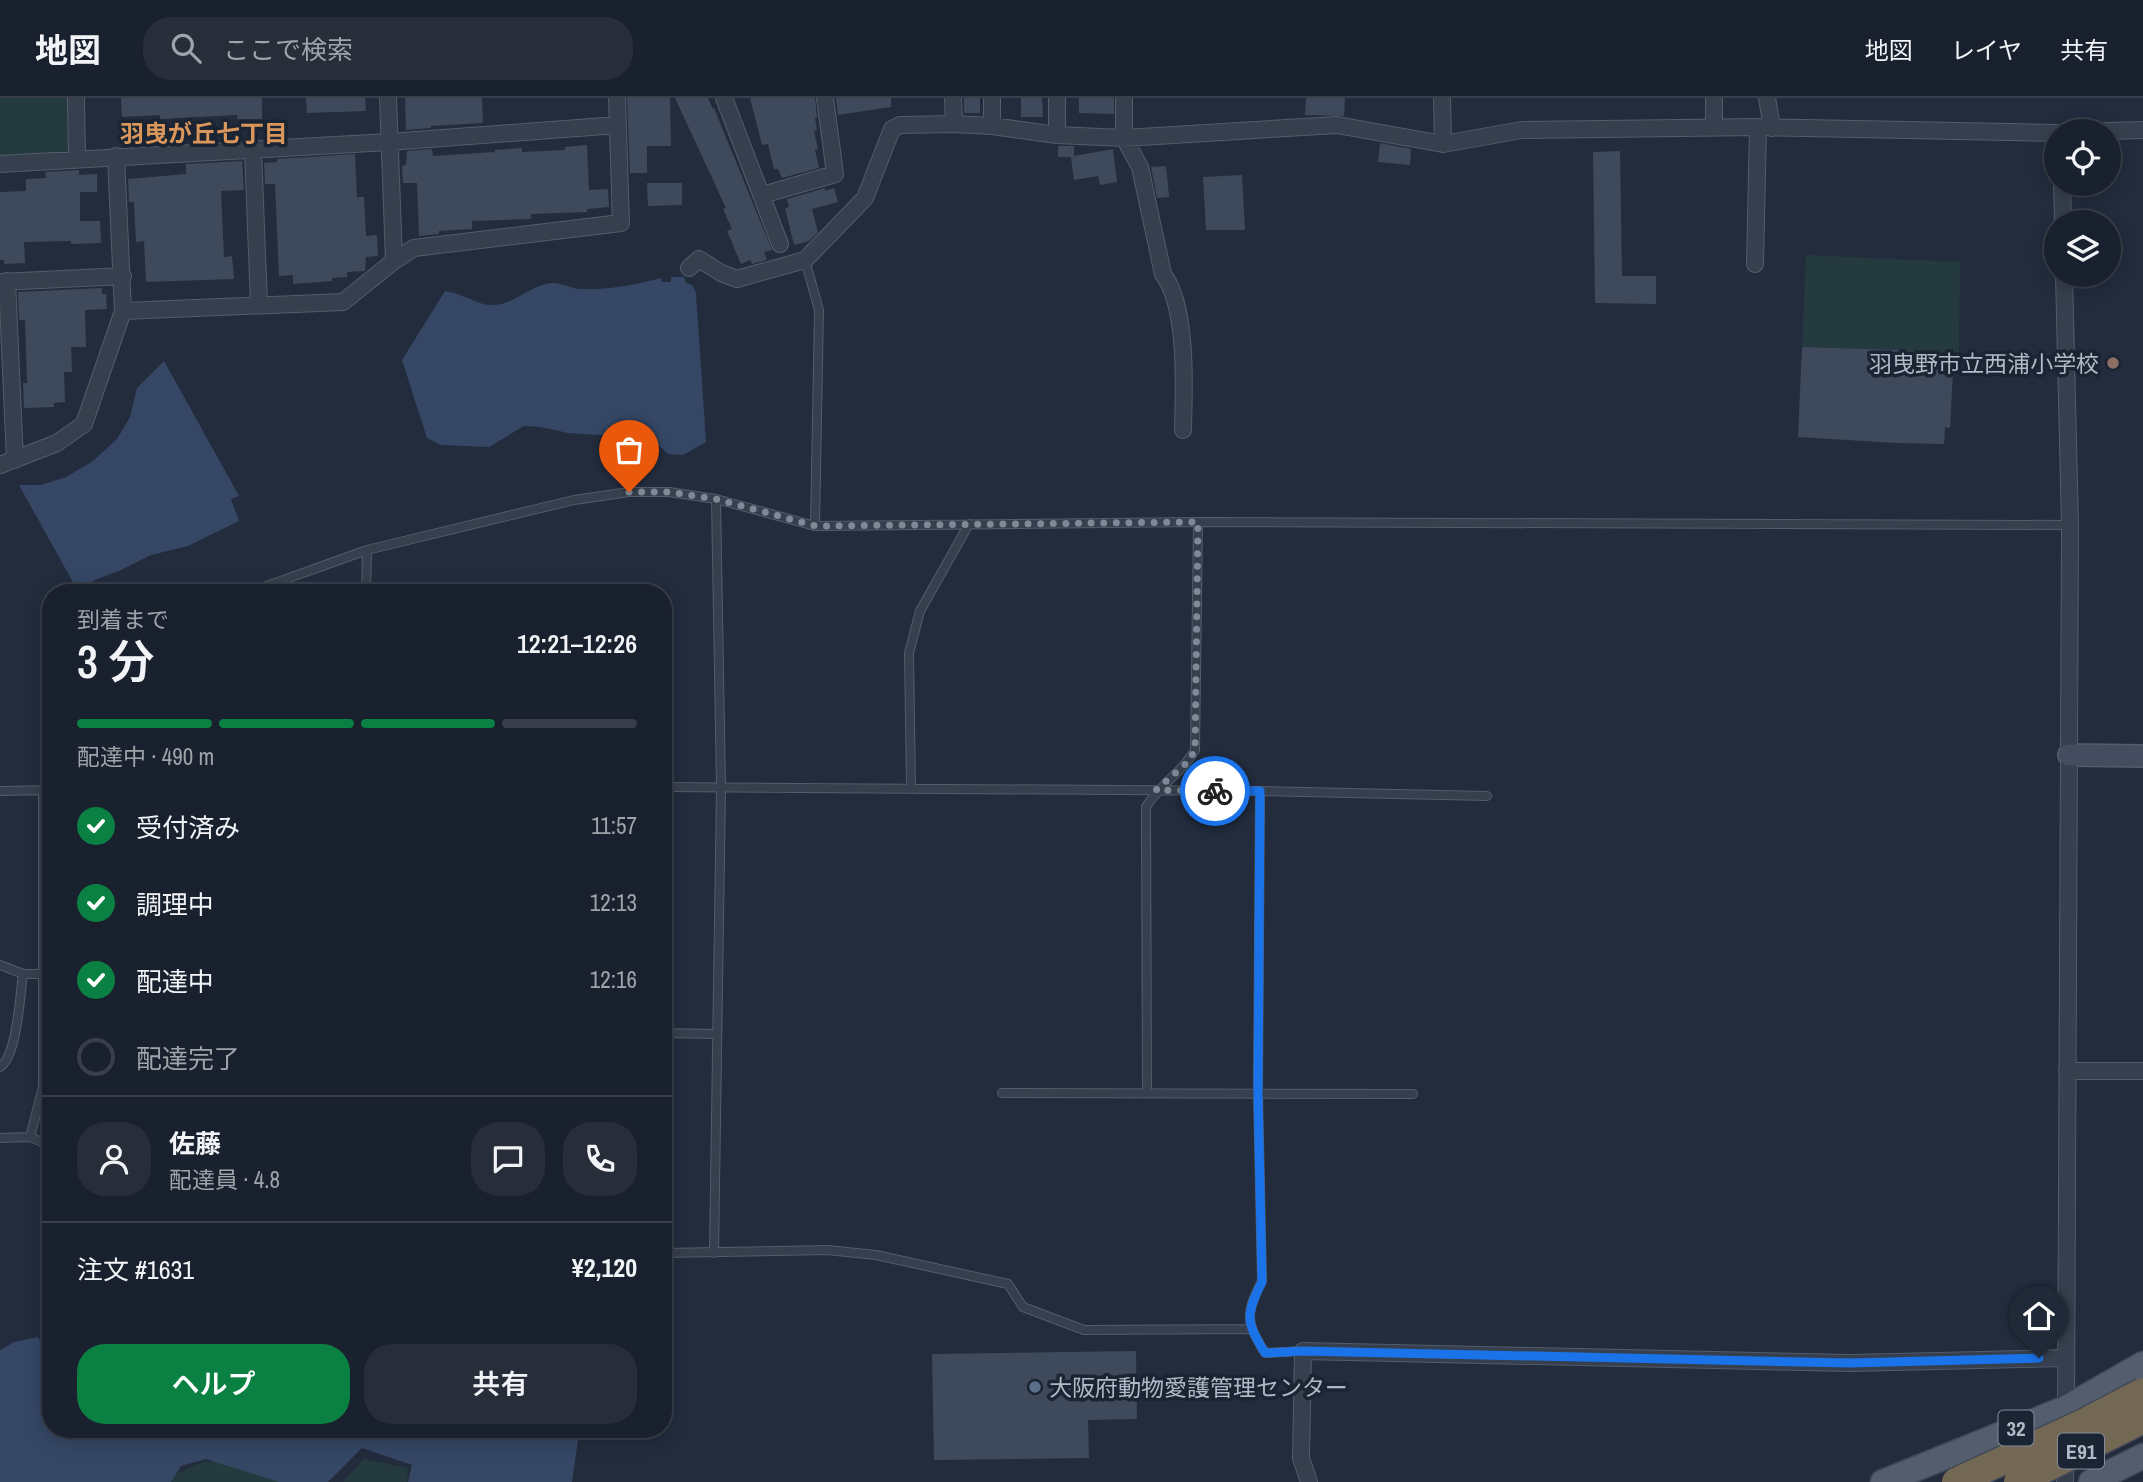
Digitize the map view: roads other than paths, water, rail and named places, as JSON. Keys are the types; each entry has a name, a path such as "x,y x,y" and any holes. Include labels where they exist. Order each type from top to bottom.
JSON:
{"highway":[{"name":"E91","path":"1956,1482 2084,1423 2143,1392"},
{"name":"E91","path":"2018,1482 2143,1419"}],"main road":[{"name":"32","path":"1883,1482 2066,1408 2143,1364"},
{"path":"2091,1482 2143,1456"}],"street":[{"path":"76,98 77,159"},
{"path":"388,98 394,261"},
{"path":"123,311 343,302 414,248 621,223 617,98"},
{"path":"724,98 780,244"},
{"path":"762,195 835,174 825,98"},
{"path":"953,98 954,124"},
{"path":"992,98 992,127"},
{"path":"1057,98 1057,135"},
{"path":"1124,98 1124,138 1140,167 1163,274 1172,285 1177,313 1184,369 1183,430"},
{"path":"1442,98 1443,144"},
{"path":"1714,98 1714,128"},
{"path":"1755,264 1768,98"},
{"path":"688,268 699,259 721,273 737,279 805,260 865,198 892,129 900,125 954,124 1057,135 1124,138 1337,125 1443,144 1522,130 1765,128 2044,133"},
{"path":"0,164 389,142 618,125"},
{"path":"2121,131 2143,130"},
{"path":"253,150 259,305"},
{"path":"117,156 123,276 123,311 84,424 57,443 7,462 4,282 123,276"},
{"path":"2064,287 2070,525 2066,1482"},
{"path":"2069,755 2143,755"},
{"path":"2067,1071 2143,1071"},
{"path":"1308,1482 1301,1458 1303,1351 1850,1363 2066,1357"}],"lane":[{"path":"805,260 819,310 816,526"},
{"path":"272,584 367,550 574,500 629,492 669,492 716,499 816,526 1198,522 2070,525"},
{"path":"714,1253 721,787 716,499"},
{"path":"1147,1093 1146,807 1156,790 1188,762 1195,750 1198,522"},
{"path":"911,789 909,653 920,611 969,524"},
{"path":"366,584 367,550"},
{"path":"672,787 1260,791 1487,796"},
{"path":"0,791 42,790"},
{"path":"1260,791 1258,1093 1262,1282 1251,1304 1250,1329 1265,1353 1303,1351"},
{"path":"0,965 23,974 42,974"},
{"path":"0,1067 6,1063 12,1046 23,974"},
{"path":"672,1033 717,1034"},
{"path":"30,1137 42,1091"},
{"path":"1002,1093 1413,1094"},
{"path":"0,1138 30,1137 42,1142"},
{"path":"672,1253 827,1250 876,1255 1008,1284 1023,1307 1084,1330 1250,1329"}],"water":[{"path":"671,277 684,277 696,293 706,442 683,455 668,454 656,443 643,438 568,433 524,426 489,447 441,445 427,438 402,360 445,291 490,305 506,302 550,283 578,289 602,289 661,278 662,282 671,282"},
{"path":"164,361 239,496 231,499 239,521 188,546 151,555 90,584 74,584 19,485 41,485 66,477 93,461 117,439 130,417 137,388"},
{"path":"38,1337 42,1345 42,1438 577,1438 572,1482 408,1482 412,1465 362,1448 328,1482 279,1482 206,1459 181,1466 171,1482 0,1482 0,1350 14,1342"}],"place":[{"name":"羽曳野市立西浦小学校","path":"2113,363"},
{"name":"大阪府動物愛護管理センター","path":"1035,1387"}],"district":[{"name":"羽曳が丘七丁目","path":"204,133"}]}
